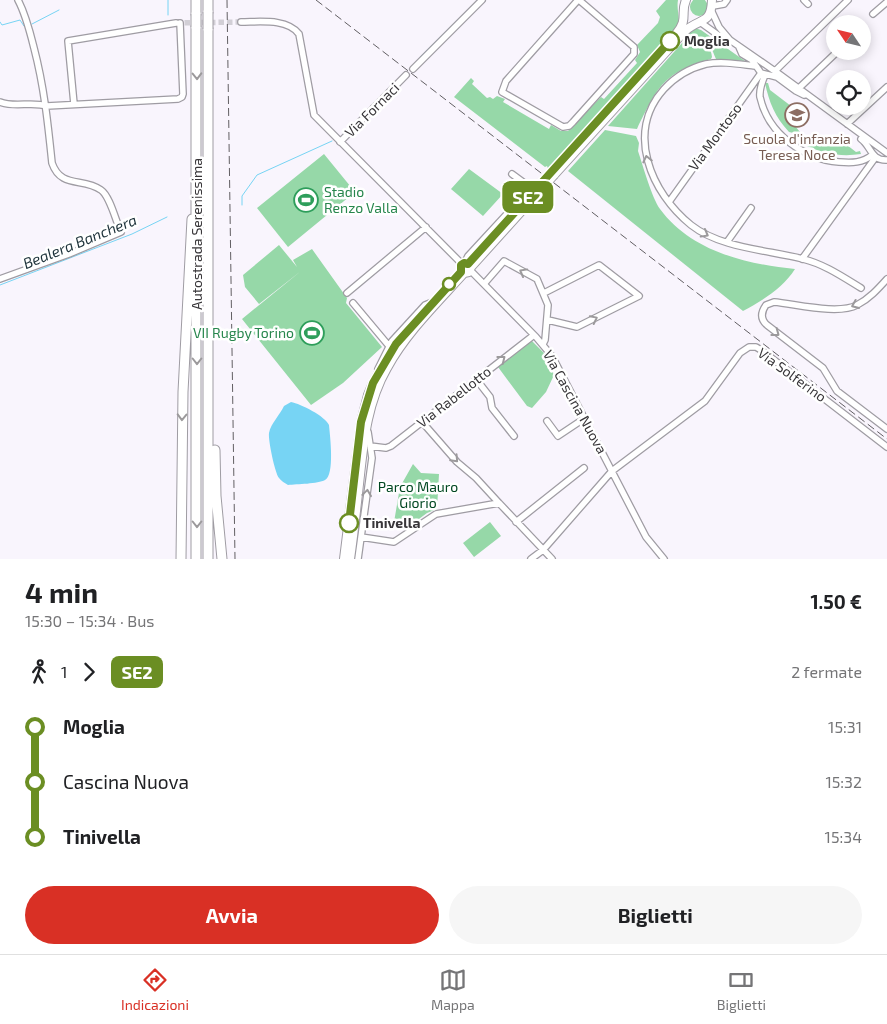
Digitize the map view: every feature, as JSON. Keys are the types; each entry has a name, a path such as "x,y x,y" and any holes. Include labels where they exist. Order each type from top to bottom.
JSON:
{"highway":[{"name":"Autostrada Serenissima","path":"196,0 196,559"},
{"name":"Autostrada Serenissima","path":"208,0 208,559"},
{"path":"179,559 183,392 197,106"},
{"path":"208,405 214,430 216,496 222,559"}],"main road":[{"path":"344,559 361,422 373,383 396,344 544,183 677,33 682,25 685,14 684,1"},
{"path":"552,174 680,36 698,22 709,17 712,4"},
{"path":"685,14 688,18 698,22"},
{"path":"350,559 365,435 376,390 392,358 466,268"}],"street":[{"path":"0,279 69,254 121,232 106,196 101,190 64,179 54,170 42,79 31,34 18,0"},
{"path":"413,68 482,0"},
{"path":"578,0 634,47 634,54 569,126 563,126 502,92 506,81 578,0"},
{"path":"727,0 724,4 712,4 719,26 730,40"},
{"path":"775,71 848,0"},
{"path":"873,14 887,2"},
{"name":"Via Fornaci","path":"241,22 278,22 295,28 300,34 314,115 340,142 406,75"},
{"path":"698,22 738,45 887,153"},
{"path":"0,102 14,105 42,104 46,106 178,99 183,94 178,23 68,41 74,104"},
{"path":"738,45 742,54 752,60 763,74 774,76 796,91 812,98"},
{"path":"799,88 829,60"},
{"path":"755,66 724,62 696,67 675,78 657,98 651,108 646,126 645,151 652,175 669,202 684,219 715,239 802,259 834,272 861,288"},
{"path":"763,74 760,90 763,106 777,129 788,141 808,155 834,162 859,162 874,156 887,160"},
{"name":"Via Montoso","path":"669,202 763,74"},
{"path":"847,124 887,87"},
{"path":"854,129 859,137 868,145 874,156"},
{"name":"Via Cascina Nuova","path":"340,142 543,344 552,356 646,537 664,559"},
{"path":"802,259 867,169 874,156"},
{"path":"859,162 867,169"},
{"path":"466,268 468,256 531,188 512,174"},
{"path":"727,242 751,208"},
{"path":"347,293 426,227"},
{"path":"484,284 504,261 536,279 548,305 548,320 543,344"},
{"path":"544,294 599,265 640,296 577,327 548,320"},
{"path":"887,279 871,296 855,307 846,309 771,302 764,308 762,318 764,323 823,368 837,391 887,429"},
{"path":"373,383 389,346 425,305 435,301"},
{"path":"353,303 389,346"},
{"name":"Via Rabellotto","path":"370,446 389,447 534,335"},
{"name":"Via Solferino","path":"612,471 705,401 740,353 749,347 756,347 761,350 887,447"},
{"path":"476,379 490,397 492,408 514,436"},
{"path":"547,421 558,436 585,418"},
{"path":"358,559 372,458 368,434 368,419"},
{"path":"423,422 456,462 476,478 552,559"},
{"path":"516,522 584,468"},
{"path":"531,559 543,550 612,471"},
{"path":"361,537 394,542 436,514 499,503"}],"green space":[{"path":"696,-1 702,-1 708,7 705,13 699,16 693,13 690,7"},
{"path":"666,0 678,0 679,22 676,29 549,171 547,166 545,167 454,97 471,78 474,81 472,84 487,98 493,99 497,96 505,99 503,102 549,129 551,125 561,131 568,131 601,97 604,99 637,63 635,60 640,52 637,45 658,23 660,17 656,11"},
{"path":"695,28 701,30 745,61 716,59 709,44 703,39 695,36 684,38 689,31"},
{"path":"697,38 703,41 709,48 711,59 682,70 664,83 651,102 637,129 608,126 682,43 689,39"},
{"path":"765,83 768,83 770,90 791,106 785,114 800,132 798,134 789,132 776,115"},
{"path":"605,130 636,136 639,143 638,151 657,204 673,223 687,235 720,253 738,259 795,269 790,276 772,293 743,311 568,171"},
{"path":"834,135 856,152 860,151 861,154 840,155 820,151 807,146 804,138 805,136 827,145"},
{"name":"Stadio Renzo Valla","path":"324,154 355,192 288,247 257,208"},
{"path":"469,169 503,194 483,216 451,189"},
{"name":"VII Rugby Torino","path":"279,245 297,267 293,260 312,249 347,298 346,303 382,347 343,383 311,405 242,319 301,271 259,304 245,287 243,275"},
{"path":"532,341 546,355 554,375 546,392 532,408 527,406 498,367"},
{"name":"Parco Mauro Giorio","path":"413,464 421,473 439,474 437,509 427,513 404,530 393,528 400,487"},
{"path":"490,522 501,536 474,557 463,543"}],"water":[{"path":"291,402 312,411 323,418 329,425 331,463 328,477 325,480 288,485 277,475 269,433 284,406"}],"waterway":[{"path":"168,0 168,15"},
{"name":"Bealera Banchera","path":"420,57 478,0"},
{"path":"32,24 59,10"},
{"path":"0,22 2,25 20,20 24,26"},
{"name":"Bealera Banchera","path":"242,205 242,196 257,175 332,141"},
{"name":"Bealera Banchera","path":"0,285 132,234 167,217"}],"tunnel":[{"path":"176,23 241,22"}],"railway":[{"path":"227,0 235,559"},
{"path":"316,0 887,439"}],"bus line":[{"name":"SE2","path":"349,523 364,408 373,383 387,357 396,344 461,272 460,266 465,262 468,264 670,41"}],"place":[{"name":"Moglia","path":"670,41"},
{"name":"Scuola d'infanzia Teresa Noce","path":"797,115"},
{"name":"Stadio Renzo Valla","path":"306,200"},
{"name":"VII Rugby Torino","path":"312,333"},
{"name":"Tinivella","path":"349,523"}]}
